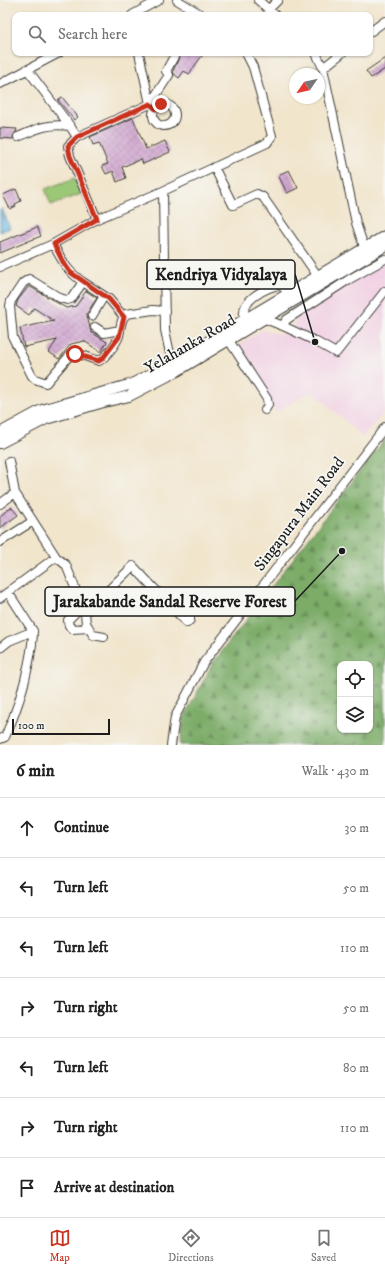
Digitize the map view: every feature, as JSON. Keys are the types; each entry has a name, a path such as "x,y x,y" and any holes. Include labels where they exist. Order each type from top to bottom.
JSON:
{"main road":[{"name":"Yelahanka Road","path":"0,433 42,410 132,384 174,367 228,340 366,251 385,236"},
{"name":"Yelahanka Road","path":"0,443 46,419 129,396 245,319 317,275 366,251 385,246"}],"street":[{"path":"137,12 159,0"},
{"path":"177,0 196,12"},
{"path":"258,0 272,12 278,0"},
{"path":"373,30 385,21"},
{"path":"0,84 53,56"},
{"path":"140,56 153,106"},
{"path":"97,219 70,156 68,146 77,137 153,106 169,75 166,71 174,56"},
{"path":"0,267 54,244 97,219 164,191 267,143 272,136 253,68 247,56"},
{"path":"317,56 323,68 338,56"},
{"path":"27,69 77,137"},
{"path":"325,77 356,223 366,251"},
{"path":"18,133 31,131 43,126 70,126"},
{"path":"214,168 233,205 257,194 263,197 317,275"},
{"path":"164,191 165,330 174,367"},
{"path":"54,244 66,267 73,275 114,304 124,317"},
{"path":"283,326 286,320 348,280 385,259"},
{"path":"83,282 75,296 67,300 60,298 29,279 23,283 11,301 10,306 13,338 32,376 41,382 46,382 71,354 79,354 99,361 103,358 116,341 126,314 153,310 165,312"},
{"path":"245,319 244,316 247,304 251,299 265,289 280,285 289,292"},
{"path":"263,318 313,340 336,353 385,291"},
{"path":"92,316 104,296"},
{"path":"95,327 104,333 120,330"},
{"path":"228,340 267,399 268,405 265,410"},
{"name":"Singapura Main Road","path":"171,745 176,717 204,662 385,427"},
{"path":"9,461 15,493 56,557 66,565 83,610 86,623 93,635 104,637"},
{"path":"0,504 15,493"},
{"path":"0,542 32,521"},
{"path":"0,598 56,557"},
{"path":"89,628 72,629 68,620 83,610 133,566 187,623 190,620 190,612"},
{"path":"0,739 5,737 25,684 33,640 33,631 8,592"},
{"path":"0,648 9,641 33,631"}],"shaded area":[{"path":"385,256 385,411 363,437 312,391 276,412 233,349 262,330 280,334 292,327 303,304"}],"green space":[{"path":"75,178 81,194 51,205 45,189"},
{"path":"385,439 385,745 180,745 184,717 213,663"}],"water":[{"path":"2,209 10,228 0,232 0,210"}],"building":[{"path":"180,56 202,56 189,74 184,71 179,78 173,71"},
{"path":"385,58 385,69 371,78 366,71"},
{"path":"62,97 78,117 74,120 58,100"},
{"path":"133,118 146,149 165,141 170,152 143,164 141,159 122,167 126,178 117,182 113,171 106,174 102,166 108,164 99,143 93,145 90,137"},
{"path":"0,128 17,129 13,139 0,138"},
{"path":"289,170 298,188 287,193 278,175"},
{"path":"16,189 21,201 10,209 3,195"},
{"path":"37,227 41,236 0,253 0,242"},
{"path":"29,286 66,308 76,306 86,291 97,298 87,313 87,316 91,332 107,342 101,352 84,341 71,344 59,359 49,352 57,340 24,347 20,328 54,321 34,308 29,315 16,306 18,300"},
{"path":"11,507 18,515 0,528 0,516"}],"place":[{"name":"Kendriya Vidyalaya","path":"315,342"},
{"name":"Jarakabande Sandal Reserve Forest","path":"342,551"}],"route":[{"path":"75,354 99,361 103,358 119,337 124,317 109,299 70,272 54,244 97,219 70,156 68,146 77,137 150,104 156,109 161,104"}]}
